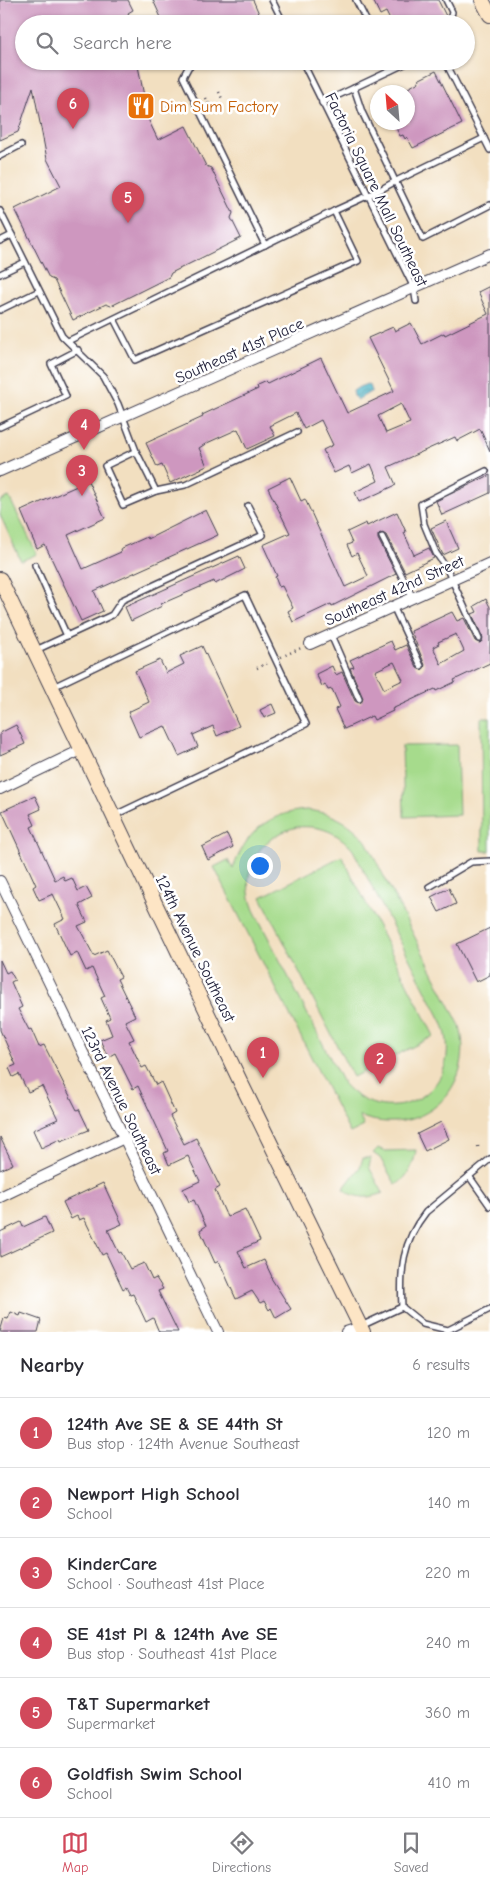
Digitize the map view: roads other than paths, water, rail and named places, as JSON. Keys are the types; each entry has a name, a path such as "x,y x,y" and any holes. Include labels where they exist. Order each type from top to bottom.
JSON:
{"street":[{"path":"482,0 490,15"},
{"name":"Southeast 41st Place","path":"0,471 490,254"},
{"name":"Southeast 42nd Street","path":"310,644 490,563"},
{"name":"124th Avenue Southeast","path":"0,579 113,816 366,1326"},
{"path":"0,789 81,750"},
{"name":"123rd Avenue Southeast","path":"0,881 218,1332"},
{"path":"0,1196 124,1138"},
{"path":"346,1332 366,1326"}],"lane":[{"path":"272,0 280,15"},
{"path":"356,0 364,15"},
{"path":"446,0 452,12 451,15"},
{"path":"187,70 184,77 265,245"},
{"name":"Factoria Square Mall Southeast","path":"306,70 414,288 416,301"},
{"path":"322,103 392,70"},
{"path":"450,70 490,150"},
{"path":"354,88 362,112 423,239 490,205"},
{"path":"68,341 484,138"},
{"path":"0,156 21,145"},
{"path":"0,210 62,336 103,376 116,399 122,418 156,491"},
{"path":"114,319 135,360 358,261 334,211"},
{"path":"0,241 12,235"},
{"path":"0,274 25,262"},
{"path":"0,310 39,291"},
{"path":"0,427 66,396 51,364 78,350"},
{"path":"136,450 105,466 123,505 156,491 185,485 297,432"},
{"path":"479,639 424,524 422,504 486,472"},
{"path":"35,651 112,614 122,600 263,535 248,506"},
{"path":"382,537 413,598"},
{"path":"35,565 67,636"},
{"path":"52,687 245,595 306,724 113,816"},
{"path":"393,606 420,666"},
{"path":"330,635 359,699"},
{"path":"429,887 470,862 490,861"},
{"path":"490,1158 426,1212 418,1222 404,1253 400,1277 402,1307 423,1324 448,1330 490,1309"},
{"path":"469,1176 490,1206"},
{"path":"366,1326 402,1307"}],"water":[{"path":"367,384 370,385 372,391 357,400 353,391"}],"place":[{"name":"Dim Sum Factory","path":"141,106"},
{"name":"Goldfish Swim School","path":"73,129"},
{"name":"T&T Supermarket","path":"128,223"},
{"name":"SE 41st Pl & 124th Ave SE","path":"84,450"},
{"name":"KinderCare","path":"82,496"},
{"name":"124th Ave SE & SE 44th St","path":"263,1078"},
{"name":"Newport High School","path":"380,1084"}]}
